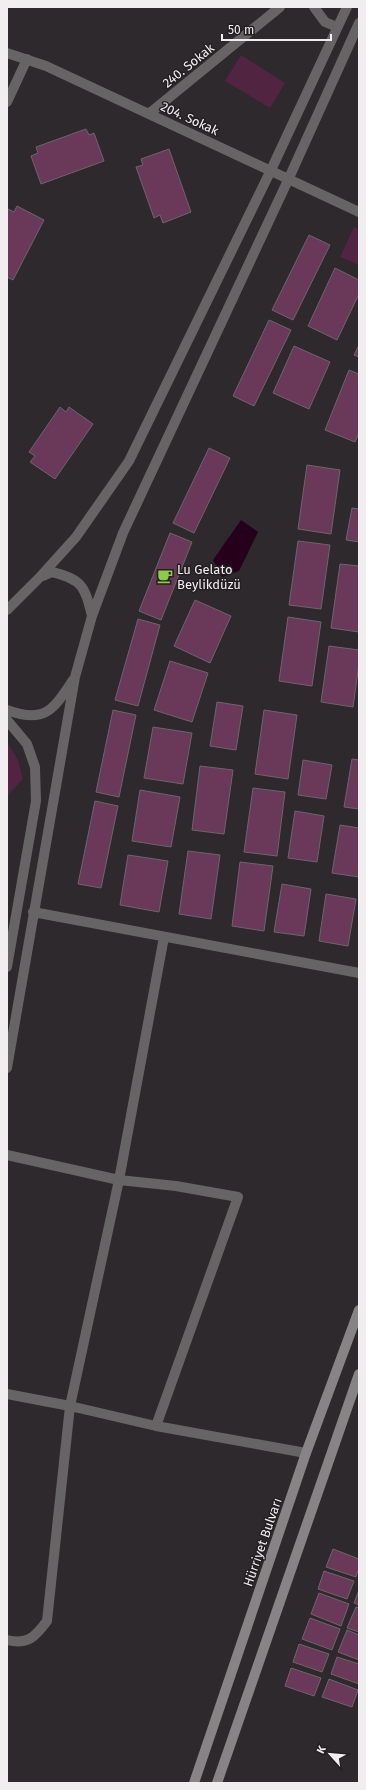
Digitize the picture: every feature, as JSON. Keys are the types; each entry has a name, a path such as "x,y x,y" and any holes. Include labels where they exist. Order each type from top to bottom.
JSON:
{"main road":[{"name":"Hürriyet Bulvarı","path":"194,1783 306,1453 359,1310"},
{"path":"217,1783 359,1374"}],"street":[{"name":"240. Sokak","path":"150,113 280,7"},
{"path":"314,7 325,22 337,27"},
{"path":"7,610 39,578 76,537 129,460 271,170 347,7"},
{"path":"7,1068 75,677 92,616 123,533 142,490 188,396 359,23"},
{"name":"204. Sokak","path":"7,53 46,66 150,113 359,212"},
{"path":"7,102 27,59"},
{"path":"39,578 52,572 64,574 78,582 86,591 92,616"},
{"path":"7,710 24,716 37,716 49,711 59,701 75,677"},
{"path":"7,720 27,744 35,767 36,801 7,967"},
{"path":"33,912 359,973"},
{"path":"7,1640 19,1643 36,1635 47,1621 70,1406 118,1180 164,937"},
{"path":"7,1155 118,1180 176,1186 238,1197 156,1426"},
{"path":"7,1394 70,1406 156,1426 306,1453"}],"shaded area":[{"path":"241,55 285,83 270,108 225,81"},
{"path":"354,227 359,229 359,265 340,257"},
{"path":"241,520 258,532 239,571 222,577 213,560"},
{"path":"7,742 18,760 23,779 7,798"}],"building":[{"path":"86,129 89,135 94,133 104,161 41,184 31,156 38,153 36,147"},
{"path":"169,149 191,212 163,223 160,215 154,218 136,167 143,165 141,159"},
{"path":"17,206 44,220 13,280 7,277 7,211 8,209 14,212"},
{"path":"309,235 330,245 293,320 272,310"},
{"path":"335,268 359,280 359,294 337,340 308,326"},
{"path":"269,320 291,330 254,406 233,396"},
{"path":"359,345 359,357 354,355"},
{"path":"294,346 330,362 309,409 273,393"},
{"path":"349,370 359,374 359,433 355,442 325,430"},
{"path":"60,407 66,412 69,407 93,424 55,479 30,462 35,456 29,452"},
{"path":"209,448 230,458 194,533 173,523"},
{"path":"307,465 340,470 331,534 298,529"},
{"path":"352,508 359,509 359,542 346,540"},
{"name":"Lu Gelato Beylikdüzü","path":"170,533 192,542 161,620 139,611"},
{"path":"298,541 330,545 321,609 289,605"},
{"path":"340,564 359,566 359,632 331,628"},
{"path":"195,600 231,616 210,663 174,646"},
{"path":"288,617 321,622 312,686 279,681"},
{"path":"138,619 160,625 138,706 115,700"},
{"path":"329,646 359,650 359,664 353,707 321,702"},
{"path":"170,661 208,673 192,722 154,710"},
{"path":"217,702 243,706 236,750 210,746"},
{"path":"113,710 136,715 119,797 96,792"},
{"path":"264,710 297,715 288,779 255,774"},
{"path":"153,727 192,733 183,784 144,778"},
{"path":"352,759 359,760 359,809 344,807"},
{"path":"303,760 332,765 326,799 298,795"},
{"path":"200,766 233,770 224,834 192,830"},
{"path":"253,788 285,792 277,856 244,852"},
{"path":"140,790 180,797 171,847 132,841"},
{"path":"95,801 118,806 101,888 78,884"},
{"path":"295,811 324,816 317,862 288,858"},
{"path":"340,825 359,828 359,877 332,873"},
{"path":"188,851 220,855 211,919 179,914"},
{"path":"128,855 168,861 159,912 120,905"},
{"path":"240,862 273,866 264,931 232,926"},
{"path":"282,884 311,889 304,936 274,932"},
{"path":"326,894 356,899 348,946 319,941"},
{"path":"333,1549 359,1559 359,1568 356,1577 326,1567"},
{"path":"324,1571 354,1581 347,1599 318,1589"},
{"path":"359,1590 359,1605 354,1603"},
{"path":"319,1593 349,1604 341,1626 311,1614"},
{"path":"356,1607 359,1608 359,1632 347,1628"},
{"path":"310,1618 340,1629 332,1650 302,1639"},
{"path":"347,1630 359,1635 359,1660 338,1652"},
{"path":"299,1644 329,1654 322,1672 293,1662"},
{"path":"337,1657 359,1664 359,1684 331,1674"},
{"path":"291,1668 321,1678 314,1696 285,1686"},
{"path":"329,1679 358,1690 352,1707 322,1697"}],"place":[{"name":"Lu Gelato Beylikdüzü","path":"165,576"}]}
